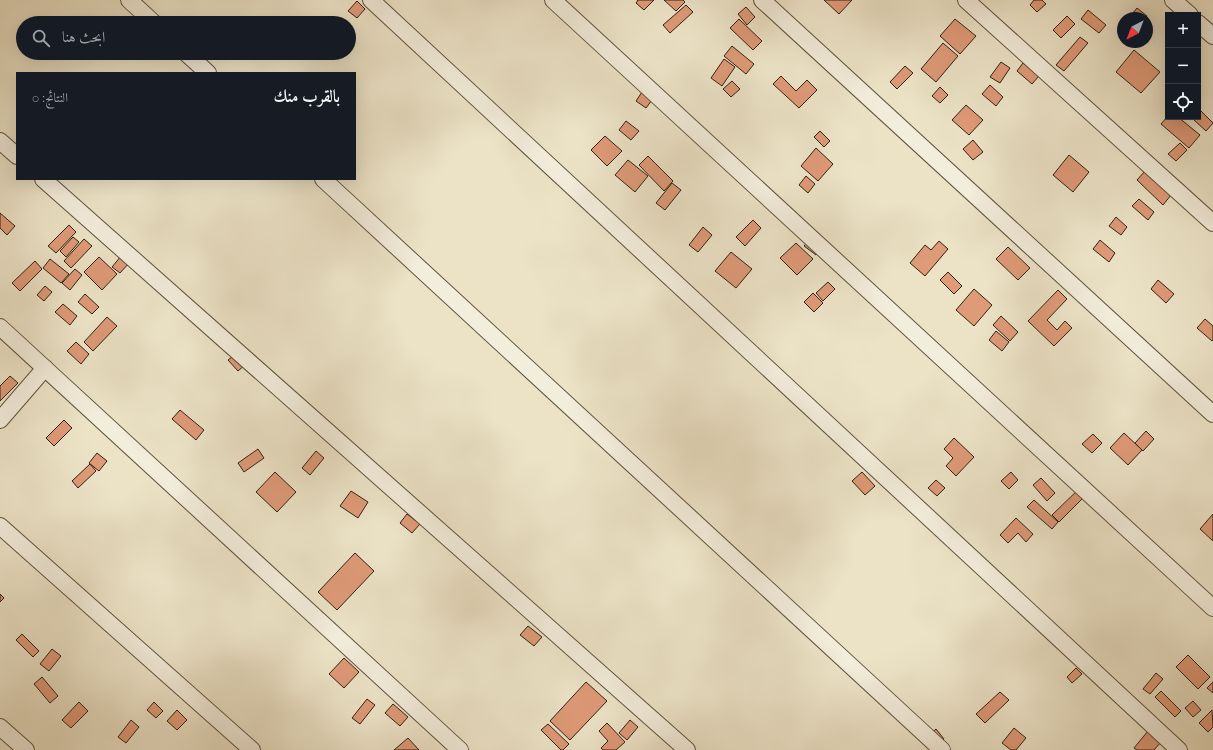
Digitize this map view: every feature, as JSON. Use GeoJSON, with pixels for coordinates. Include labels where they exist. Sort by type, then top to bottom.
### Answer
{"type":"FeatureCollection","features":[{"type":"Feature","properties":{"kind":"street"},"geometry":{"type":"LineString","coordinates":[[129,0],[146,16]]}},
{"type":"Feature","properties":{"kind":"street"},"geometry":{"type":"LineString","coordinates":[[371,0],[1179,750]]}},
{"type":"Feature","properties":{"kind":"street"},"geometry":{"type":"LineString","coordinates":[[553,0],[1213,608]]}},
{"type":"Feature","properties":{"kind":"street"},"geometry":{"type":"LineString","coordinates":[[762,0],[1213,414]]}},
{"type":"Feature","properties":{"kind":"street"},"geometry":{"type":"LineString","coordinates":[[966,0],[1213,223]]}},
{"type":"Feature","properties":{"kind":"street"},"geometry":{"type":"LineString","coordinates":[[1173,0],[1187,12]]}},
{"type":"Feature","properties":{"kind":"street"},"geometry":{"type":"LineString","coordinates":[[1201,25],[1213,36]]}},
{"type":"Feature","properties":{"kind":"street"},"geometry":{"type":"LineString","coordinates":[[194,60],[207,72]]}},
{"type":"Feature","properties":{"kind":"street"},"geometry":{"type":"LineString","coordinates":[[0,141],[16,155]]}},
{"type":"Feature","properties":{"kind":"street"},"geometry":{"type":"LineString","coordinates":[[44,180],[687,750]]}},
{"type":"Feature","properties":{"kind":"street"},"geometry":{"type":"LineString","coordinates":[[324,180],[942,750]]}},
{"type":"Feature","properties":{"kind":"street"},"geometry":{"type":"LineString","coordinates":[[0,327],[460,750]]}},
{"type":"Feature","properties":{"kind":"street"},"geometry":{"type":"LineString","coordinates":[[0,420],[45,368]]}},
{"type":"Feature","properties":{"kind":"street"},"geometry":{"type":"LineString","coordinates":[[0,526],[252,750]]}},
{"type":"Feature","properties":{"kind":"street"},"geometry":{"type":"LineString","coordinates":[[0,727],[26,750]]}},
{"type":"Feature","properties":{"kind":"building"},"geometry":{"type":"Polygon","coordinates":[[[638,0],[654,0],[644,10],[636,3],[638,0]]]}},
{"type":"Feature","properties":{"kind":"building"},"geometry":{"type":"Polygon","coordinates":[[[664,0],[683,0],[685,2],[676,11],[664,0]]]}},
{"type":"Feature","properties":{"kind":"building"},"geometry":{"type":"Polygon","coordinates":[[[824,0],[852,0],[839,14],[824,0]]]}},
{"type":"Feature","properties":{"kind":"building"},"geometry":{"type":"Polygon","coordinates":[[[1034,0],[1042,0],[1046,4],[1037,12],[1030,5],[1034,0]]]}},
{"type":"Feature","properties":{"kind":"building"},"geometry":{"type":"Polygon","coordinates":[[[357,1],[365,9],[357,18],[348,11],[357,1]]]}},
{"type":"Feature","properties":{"kind":"building"},"geometry":{"type":"Polygon","coordinates":[[[686,5],[693,12],[670,33],[663,25],[686,5]]]}},
{"type":"Feature","properties":{"kind":"building"},"geometry":{"type":"Polygon","coordinates":[[[746,7],[755,17],[747,25],[738,14],[746,7]]]}},
{"type":"Feature","properties":{"kind":"building"},"geometry":{"type":"Polygon","coordinates":[[[1137,8],[1142,12],[1134,12],[1137,8]]]}},
{"type":"Feature","properties":{"kind":"building"},"geometry":{"type":"Polygon","coordinates":[[[1088,10],[1106,25],[1099,33],[1081,19],[1088,10]]]}},
{"type":"Feature","properties":{"kind":"building"},"geometry":{"type":"Polygon","coordinates":[[[1067,16],[1075,24],[1061,38],[1053,30],[1067,16]]]}},
{"type":"Feature","properties":{"kind":"building"},"geometry":{"type":"Polygon","coordinates":[[[739,19],[762,41],[753,50],[730,28],[739,19]]]}},
{"type":"Feature","properties":{"kind":"building"},"geometry":{"type":"Polygon","coordinates":[[[955,19],[976,36],[960,54],[940,36],[955,19]]]}},
{"type":"Feature","properties":{"kind":"building"},"geometry":{"type":"Polygon","coordinates":[[[1080,37],[1088,43],[1064,71],[1056,65],[1080,37]]]}},
{"type":"Feature","properties":{"kind":"building"},"geometry":{"type":"Polygon","coordinates":[[[943,43],[958,56],[936,82],[921,69],[943,43]]]}},
{"type":"Feature","properties":{"kind":"building"},"geometry":{"type":"Polygon","coordinates":[[[732,46],[754,64],[746,74],[724,56],[732,46]]]}},
{"type":"Feature","properties":{"kind":"building"},"geometry":{"type":"Polygon","coordinates":[[[1134,50],[1160,72],[1141,93],[1116,72],[1134,50]]]}},
{"type":"Feature","properties":{"kind":"building"},"geometry":{"type":"Polygon","coordinates":[[[724,59],[735,67],[722,86],[711,78],[724,59]]]}},
{"type":"Feature","properties":{"kind":"building"},"geometry":{"type":"Polygon","coordinates":[[[1001,62],[1010,68],[1000,83],[990,77],[1001,62]]]}},
{"type":"Feature","properties":{"kind":"building"},"geometry":{"type":"Polygon","coordinates":[[[1023,63],[1039,76],[1032,84],[1017,71],[1023,63]]]}},
{"type":"Feature","properties":{"kind":"building"},"geometry":{"type":"Polygon","coordinates":[[[905,66],[913,73],[897,89],[890,82],[905,66]]]}},
{"type":"Feature","properties":{"kind":"building"},"geometry":{"type":"Polygon","coordinates":[[[781,76],[796,91],[807,80],[817,90],[799,108],[773,84],[781,76]]]}},
{"type":"Feature","properties":{"kind":"building"},"geometry":{"type":"Polygon","coordinates":[[[732,81],[740,89],[731,97],[723,89],[732,81]]]}},
{"type":"Feature","properties":{"kind":"building"},"geometry":{"type":"Polygon","coordinates":[[[990,85],[1003,97],[996,106],[982,94],[990,85]]]}},
{"type":"Feature","properties":{"kind":"building"},"geometry":{"type":"Polygon","coordinates":[[[940,87],[948,95],[940,103],[932,96],[940,87]]]}},
{"type":"Feature","properties":{"kind":"building"},"geometry":{"type":"Polygon","coordinates":[[[642,92],[652,100],[646,108],[636,101],[642,92]]]}},
{"type":"Feature","properties":{"kind":"building"},"geometry":{"type":"Polygon","coordinates":[[[966,105],[983,120],[969,135],[952,120],[966,105]]]}},
{"type":"Feature","properties":{"kind":"building"},"geometry":{"type":"Polygon","coordinates":[[[1201,111],[1213,123],[1206,131],[1194,120],[1201,120],[1201,111]]]}},
{"type":"Feature","properties":{"kind":"building"},"geometry":{"type":"Polygon","coordinates":[[[1165,119],[1182,120],[1200,135],[1189,148],[1161,124],[1165,119]]]}},
{"type":"Feature","properties":{"kind":"building"},"geometry":{"type":"Polygon","coordinates":[[[626,121],[639,131],[631,140],[619,130],[626,121]]]}},
{"type":"Feature","properties":{"kind":"building"},"geometry":{"type":"Polygon","coordinates":[[[820,131],[830,141],[824,147],[814,137],[820,131]]]}},
{"type":"Feature","properties":{"kind":"building"},"geometry":{"type":"Polygon","coordinates":[[[605,136],[622,151],[607,166],[591,150],[605,136]]]}},
{"type":"Feature","properties":{"kind":"building"},"geometry":{"type":"Polygon","coordinates":[[[973,140],[983,152],[973,160],[963,149],[973,140]]]}},
{"type":"Feature","properties":{"kind":"building"},"geometry":{"type":"Polygon","coordinates":[[[1180,143],[1187,150],[1176,161],[1168,154],[1180,143]]]}},
{"type":"Feature","properties":{"kind":"building"},"geometry":{"type":"Polygon","coordinates":[[[816,148],[833,164],[818,181],[801,166],[816,148]]]}},
{"type":"Feature","properties":{"kind":"building"},"geometry":{"type":"Polygon","coordinates":[[[1069,155],[1089,172],[1073,192],[1053,175],[1069,155]]]}},
{"type":"Feature","properties":{"kind":"building"},"geometry":{"type":"Polygon","coordinates":[[[648,156],[673,181],[664,191],[639,165],[648,156]]]}},
{"type":"Feature","properties":{"kind":"building"},"geometry":{"type":"Polygon","coordinates":[[[628,160],[648,176],[635,192],[615,175],[628,160]]]}},
{"type":"Feature","properties":{"kind":"building"},"geometry":{"type":"Polygon","coordinates":[[[1145,171],[1171,195],[1163,205],[1137,180],[1145,171]]]}},
{"type":"Feature","properties":{"kind":"building"},"geometry":{"type":"Polygon","coordinates":[[[806,176],[815,184],[808,193],[799,185],[806,176]]]}},
{"type":"Feature","properties":{"kind":"building"},"geometry":{"type":"Polygon","coordinates":[[[672,183],[681,190],[665,210],[656,203],[672,183]]]}},
{"type":"Feature","properties":{"kind":"building"},"geometry":{"type":"Polygon","coordinates":[[[1139,199],[1154,212],[1148,220],[1132,206],[1139,199]]]}},
{"type":"Feature","properties":{"kind":"building"},"geometry":{"type":"Polygon","coordinates":[[[0,213],[15,226],[7,235],[0,228],[0,213]]]}},
{"type":"Feature","properties":{"kind":"building"},"geometry":{"type":"Polygon","coordinates":[[[1116,217],[1127,227],[1121,235],[1109,226],[1116,217]]]}},
{"type":"Feature","properties":{"kind":"building"},"geometry":{"type":"Polygon","coordinates":[[[753,220],[761,228],[745,246],[736,237],[753,220]]]}},
{"type":"Feature","properties":{"kind":"building"},"geometry":{"type":"Polygon","coordinates":[[[69,225],[76,232],[56,253],[48,246],[69,225]]]}},
{"type":"Feature","properties":{"kind":"building"},"geometry":{"type":"Polygon","coordinates":[[[703,227],[712,235],[698,252],[689,245],[703,227]]]}},
{"type":"Feature","properties":{"kind":"building"},"geometry":{"type":"Polygon","coordinates":[[[73,237],[79,242],[66,257],[60,251],[73,237]]]}},
{"type":"Feature","properties":{"kind":"building"},"geometry":{"type":"Polygon","coordinates":[[[812,237],[823,246],[816,255],[804,246],[812,237]]]}},
{"type":"Feature","properties":{"kind":"building"},"geometry":{"type":"Polygon","coordinates":[[[84,239],[92,246],[71,268],[64,261],[84,239]]]}},
{"type":"Feature","properties":{"kind":"building"},"geometry":{"type":"Polygon","coordinates":[[[1100,240],[1115,253],[1109,262],[1093,249],[1100,240]]]}},
{"type":"Feature","properties":{"kind":"building"},"geometry":{"type":"Polygon","coordinates":[[[939,241],[948,249],[925,276],[910,263],[925,245],[931,250],[939,241]]]}},
{"type":"Feature","properties":{"kind":"building"},"geometry":{"type":"Polygon","coordinates":[[[796,243],[813,259],[797,275],[780,258],[796,243]]]}},
{"type":"Feature","properties":{"kind":"building"},"geometry":{"type":"Polygon","coordinates":[[[1008,247],[1030,268],[1018,280],[996,259],[1008,247]]]}},
{"type":"Feature","properties":{"kind":"building"},"geometry":{"type":"Polygon","coordinates":[[[731,252],[752,269],[736,288],[715,271],[731,252]]]}},
{"type":"Feature","properties":{"kind":"building"},"geometry":{"type":"Polygon","coordinates":[[[121,256],[129,263],[120,273],[112,267],[121,256]]]}},
{"type":"Feature","properties":{"kind":"building"},"geometry":{"type":"Polygon","coordinates":[[[99,257],[117,274],[102,290],[84,272],[99,257]]]}},
{"type":"Feature","properties":{"kind":"building"},"geometry":{"type":"Polygon","coordinates":[[[50,259],[69,274],[61,283],[43,268],[50,259]]]}},
{"type":"Feature","properties":{"kind":"building"},"geometry":{"type":"Polygon","coordinates":[[[35,261],[42,269],[20,291],[12,283],[35,261]]]}},
{"type":"Feature","properties":{"kind":"building"},"geometry":{"type":"Polygon","coordinates":[[[75,269],[82,275],[70,290],[62,283],[75,269]]]}},
{"type":"Feature","properties":{"kind":"building"},"geometry":{"type":"Polygon","coordinates":[[[948,272],[962,286],[954,294],[940,280],[948,272]]]}},
{"type":"Feature","properties":{"kind":"building"},"geometry":{"type":"Polygon","coordinates":[[[1158,280],[1174,294],[1166,303],[1151,289],[1158,280]]]}},
{"type":"Feature","properties":{"kind":"building"},"geometry":{"type":"Polygon","coordinates":[[[828,282],[835,289],[823,301],[816,293],[828,282]]]}},
{"type":"Feature","properties":{"kind":"building"},"geometry":{"type":"Polygon","coordinates":[[[45,286],[52,292],[44,301],[37,295],[45,286]]]}},
{"type":"Feature","properties":{"kind":"building"},"geometry":{"type":"Polygon","coordinates":[[[974,289],[992,305],[974,326],[956,310],[974,289]]]}},
{"type":"Feature","properties":{"kind":"building"},"geometry":{"type":"Polygon","coordinates":[[[1058,290],[1067,299],[1047,320],[1057,330],[1065,321],[1072,328],[1054,346],[1028,321],[1058,290]]]}},
{"type":"Feature","properties":{"kind":"building"},"geometry":{"type":"Polygon","coordinates":[[[813,293],[823,303],[814,312],[804,302],[813,293]]]}},
{"type":"Feature","properties":{"kind":"building"},"geometry":{"type":"Polygon","coordinates":[[[85,294],[99,307],[92,314],[78,302],[85,294]]]}},
{"type":"Feature","properties":{"kind":"building"},"geometry":{"type":"Polygon","coordinates":[[[63,304],[77,316],[70,325],[55,312],[63,304]]]}},
{"type":"Feature","properties":{"kind":"building"},"geometry":{"type":"Polygon","coordinates":[[[1001,316],[1018,332],[1010,341],[993,325],[1001,316]]]}},
{"type":"Feature","properties":{"kind":"building"},"geometry":{"type":"Polygon","coordinates":[[[107,317],[117,326],[93,351],[84,342],[107,317]]]}},
{"type":"Feature","properties":{"kind":"building"},"geometry":{"type":"Polygon","coordinates":[[[1205,319],[1213,326],[1212,341],[1197,328],[1205,319]]]}},
{"type":"Feature","properties":{"kind":"building"},"geometry":{"type":"Polygon","coordinates":[[[996,331],[1009,342],[1002,351],[989,340],[996,331]]]}},
{"type":"Feature","properties":{"kind":"building"},"geometry":{"type":"Polygon","coordinates":[[[76,342],[89,354],[81,364],[67,351],[76,342]]]}},
{"type":"Feature","properties":{"kind":"building"},"geometry":{"type":"Polygon","coordinates":[[[237,353],[246,364],[238,371],[228,360],[237,353]]]}},
{"type":"Feature","properties":{"kind":"building"},"geometry":{"type":"Polygon","coordinates":[[[10,376],[18,383],[0,401],[0,386],[10,376]]]}},
{"type":"Feature","properties":{"kind":"building"},"geometry":{"type":"Polygon","coordinates":[[[180,410],[204,430],[196,440],[172,419],[180,410]]]}},
{"type":"Feature","properties":{"kind":"building"},"geometry":{"type":"Polygon","coordinates":[[[64,420],[72,428],[54,446],[46,438],[64,420]]]}},
{"type":"Feature","properties":{"kind":"building"},"geometry":{"type":"Polygon","coordinates":[[[1146,431],[1154,439],[1143,451],[1135,443],[1146,431]]]}},
{"type":"Feature","properties":{"kind":"building"},"geometry":{"type":"Polygon","coordinates":[[[1124,433],[1142,450],[1128,465],[1110,448],[1124,433]]]}},
{"type":"Feature","properties":{"kind":"building"},"geometry":{"type":"Polygon","coordinates":[[[1093,434],[1102,443],[1092,453],[1082,444],[1093,434]]]}},
{"type":"Feature","properties":{"kind":"building"},"geometry":{"type":"Polygon","coordinates":[[[954,438],[974,457],[956,476],[946,466],[953,458],[944,449],[954,438]]]}},
{"type":"Feature","properties":{"kind":"building"},"geometry":{"type":"Polygon","coordinates":[[[258,449],[264,458],[244,472],[238,463],[258,449]]]}},
{"type":"Feature","properties":{"kind":"building"},"geometry":{"type":"Polygon","coordinates":[[[316,451],[324,458],[310,475],[302,468],[316,451]]]}},
{"type":"Feature","properties":{"kind":"building"},"geometry":{"type":"Polygon","coordinates":[[[97,453],[107,461],[99,471],[89,463],[97,453]]]}},
{"type":"Feature","properties":{"kind":"building"},"geometry":{"type":"Polygon","coordinates":[[[90,464],[96,471],[78,488],[72,481],[90,464]]]}},
{"type":"Feature","properties":{"kind":"building"},"geometry":{"type":"Polygon","coordinates":[[[275,472],[296,492],[277,512],[256,492],[275,472]]]}},
{"type":"Feature","properties":{"kind":"building"},"geometry":{"type":"Polygon","coordinates":[[[862,472],[875,486],[865,495],[852,481],[862,472]]]}},
{"type":"Feature","properties":{"kind":"building"},"geometry":{"type":"Polygon","coordinates":[[[1011,472],[1018,480],[1009,489],[1001,481],[1011,472]]]}},
{"type":"Feature","properties":{"kind":"building"},"geometry":{"type":"Polygon","coordinates":[[[1041,478],[1055,493],[1047,501],[1033,485],[1041,478]]]}},
{"type":"Feature","properties":{"kind":"building"},"geometry":{"type":"Polygon","coordinates":[[[936,480],[945,488],[937,496],[928,488],[936,480]]]}},
{"type":"Feature","properties":{"kind":"building"},"geometry":{"type":"Polygon","coordinates":[[[1082,486],[1088,493],[1059,522],[1052,515],[1082,486]]]}},
{"type":"Feature","properties":{"kind":"building"},"geometry":{"type":"Polygon","coordinates":[[[351,491],[368,502],[358,518],[340,506],[351,491]]]}},
{"type":"Feature","properties":{"kind":"building"},"geometry":{"type":"Polygon","coordinates":[[[1034,500],[1058,522],[1052,529],[1027,507],[1034,500]]]}},
{"type":"Feature","properties":{"kind":"building"},"geometry":{"type":"Polygon","coordinates":[[[407,514],[420,524],[412,533],[400,523],[407,514]]]}},
{"type":"Feature","properties":{"kind":"building"},"geometry":{"type":"Polygon","coordinates":[[[1213,514],[1213,541],[1200,529],[1213,514]]]}},
{"type":"Feature","properties":{"kind":"building"},"geometry":{"type":"Polygon","coordinates":[[[1016,518],[1033,534],[1026,542],[1018,533],[1008,543],[1000,535],[1016,518]]]}},
{"type":"Feature","properties":{"kind":"building"},"geometry":{"type":"Polygon","coordinates":[[[355,553],[374,571],[337,610],[318,592],[355,553]]]}},
{"type":"Feature","properties":{"kind":"building"},"geometry":{"type":"Polygon","coordinates":[[[0,594],[4,598],[0,602],[0,594]]]}},
{"type":"Feature","properties":{"kind":"building"},"geometry":{"type":"Polygon","coordinates":[[[528,626],[542,637],[534,646],[520,635],[528,626]]]}},
{"type":"Feature","properties":{"kind":"building"},"geometry":{"type":"Polygon","coordinates":[[[22,634],[39,651],[33,657],[16,640],[22,634]]]}},
{"type":"Feature","properties":{"kind":"building"},"geometry":{"type":"Polygon","coordinates":[[[52,649],[61,656],[49,671],[40,664],[52,649]]]}},
{"type":"Feature","properties":{"kind":"building"},"geometry":{"type":"Polygon","coordinates":[[[1188,655],[1210,677],[1198,689],[1176,667],[1188,655]]]}},
{"type":"Feature","properties":{"kind":"building"},"geometry":{"type":"Polygon","coordinates":[[[344,658],[359,672],[344,688],[329,674],[344,658]]]}},
{"type":"Feature","properties":{"kind":"building"},"geometry":{"type":"Polygon","coordinates":[[[1076,668],[1082,674],[1072,683],[1067,677],[1076,668]]]}},
{"type":"Feature","properties":{"kind":"building"},"geometry":{"type":"Polygon","coordinates":[[[1156,673],[1163,679],[1150,694],[1143,689],[1156,673]]]}},
{"type":"Feature","properties":{"kind":"building"},"geometry":{"type":"Polygon","coordinates":[[[42,677],[58,696],[50,703],[34,684],[42,677]]]}},
{"type":"Feature","properties":{"kind":"building"},"geometry":{"type":"Polygon","coordinates":[[[586,682],[607,701],[570,740],[550,721],[586,682]]]}},
{"type":"Feature","properties":{"kind":"building"},"geometry":{"type":"Polygon","coordinates":[[[1213,682],[1213,693],[1207,688],[1213,682]]]}},
{"type":"Feature","properties":{"kind":"building"},"geometry":{"type":"Polygon","coordinates":[[[1161,691],[1181,711],[1175,717],[1155,697],[1161,691]]]}},
{"type":"Feature","properties":{"kind":"building"},"geometry":{"type":"Polygon","coordinates":[[[1000,692],[1009,700],[985,723],[976,714],[1000,692]]]}},
{"type":"Feature","properties":{"kind":"building"},"geometry":{"type":"Polygon","coordinates":[[[367,699],[375,705],[360,724],[352,718],[367,699]]]}},
{"type":"Feature","properties":{"kind":"building"},"geometry":{"type":"Polygon","coordinates":[[[1193,701],[1201,710],[1193,717],[1185,708],[1193,701]]]}},
{"type":"Feature","properties":{"kind":"building"},"geometry":{"type":"Polygon","coordinates":[[[79,702],[88,711],[71,728],[62,720],[79,702]]]}},
{"type":"Feature","properties":{"kind":"building"},"geometry":{"type":"Polygon","coordinates":[[[154,702],[163,711],[156,718],[147,710],[154,702]]]}},
{"type":"Feature","properties":{"kind":"building"},"geometry":{"type":"Polygon","coordinates":[[[393,704],[408,717],[400,726],[385,713],[393,704]]]}},
{"type":"Feature","properties":{"kind":"building"},"geometry":{"type":"Polygon","coordinates":[[[177,710],[187,720],[177,730],[167,721],[177,710]]]}},
{"type":"Feature","properties":{"kind":"building"},"geometry":{"type":"Polygon","coordinates":[[[1212,710],[1213,727],[1208,732],[1199,723],[1212,710]]]}},
{"type":"Feature","properties":{"kind":"building"},"geometry":{"type":"Polygon","coordinates":[[[131,720],[139,727],[126,743],[118,737],[131,720]]]}},
{"type":"Feature","properties":{"kind":"building"},"geometry":{"type":"Polygon","coordinates":[[[630,720],[638,727],[627,740],[619,733],[630,720]]]}},
{"type":"Feature","properties":{"kind":"building"},"geometry":{"type":"Polygon","coordinates":[[[607,723],[625,742],[616,750],[603,750],[601,748],[608,741],[599,731],[607,723]]]}},
{"type":"Feature","properties":{"kind":"building"},"geometry":{"type":"Polygon","coordinates":[[[548,724],[569,744],[563,750],[561,750],[541,730],[548,724]]]}},
{"type":"Feature","properties":{"kind":"building"},"geometry":{"type":"Polygon","coordinates":[[[1014,728],[1026,738],[1016,750],[1011,750],[1002,743],[1014,728]]]}},
{"type":"Feature","properties":{"kind":"building"},"geometry":{"type":"Polygon","coordinates":[[[936,729],[944,739],[936,747],[927,737],[936,729]]]}},
{"type":"Feature","properties":{"kind":"building"},"geometry":{"type":"Polygon","coordinates":[[[1148,731],[1161,742],[1154,750],[1137,750],[1134,748],[1148,731]]]}},
{"type":"Feature","properties":{"kind":"building"},"geometry":{"type":"Polygon","coordinates":[[[408,738],[419,750],[394,750],[408,738]]]}}]}
